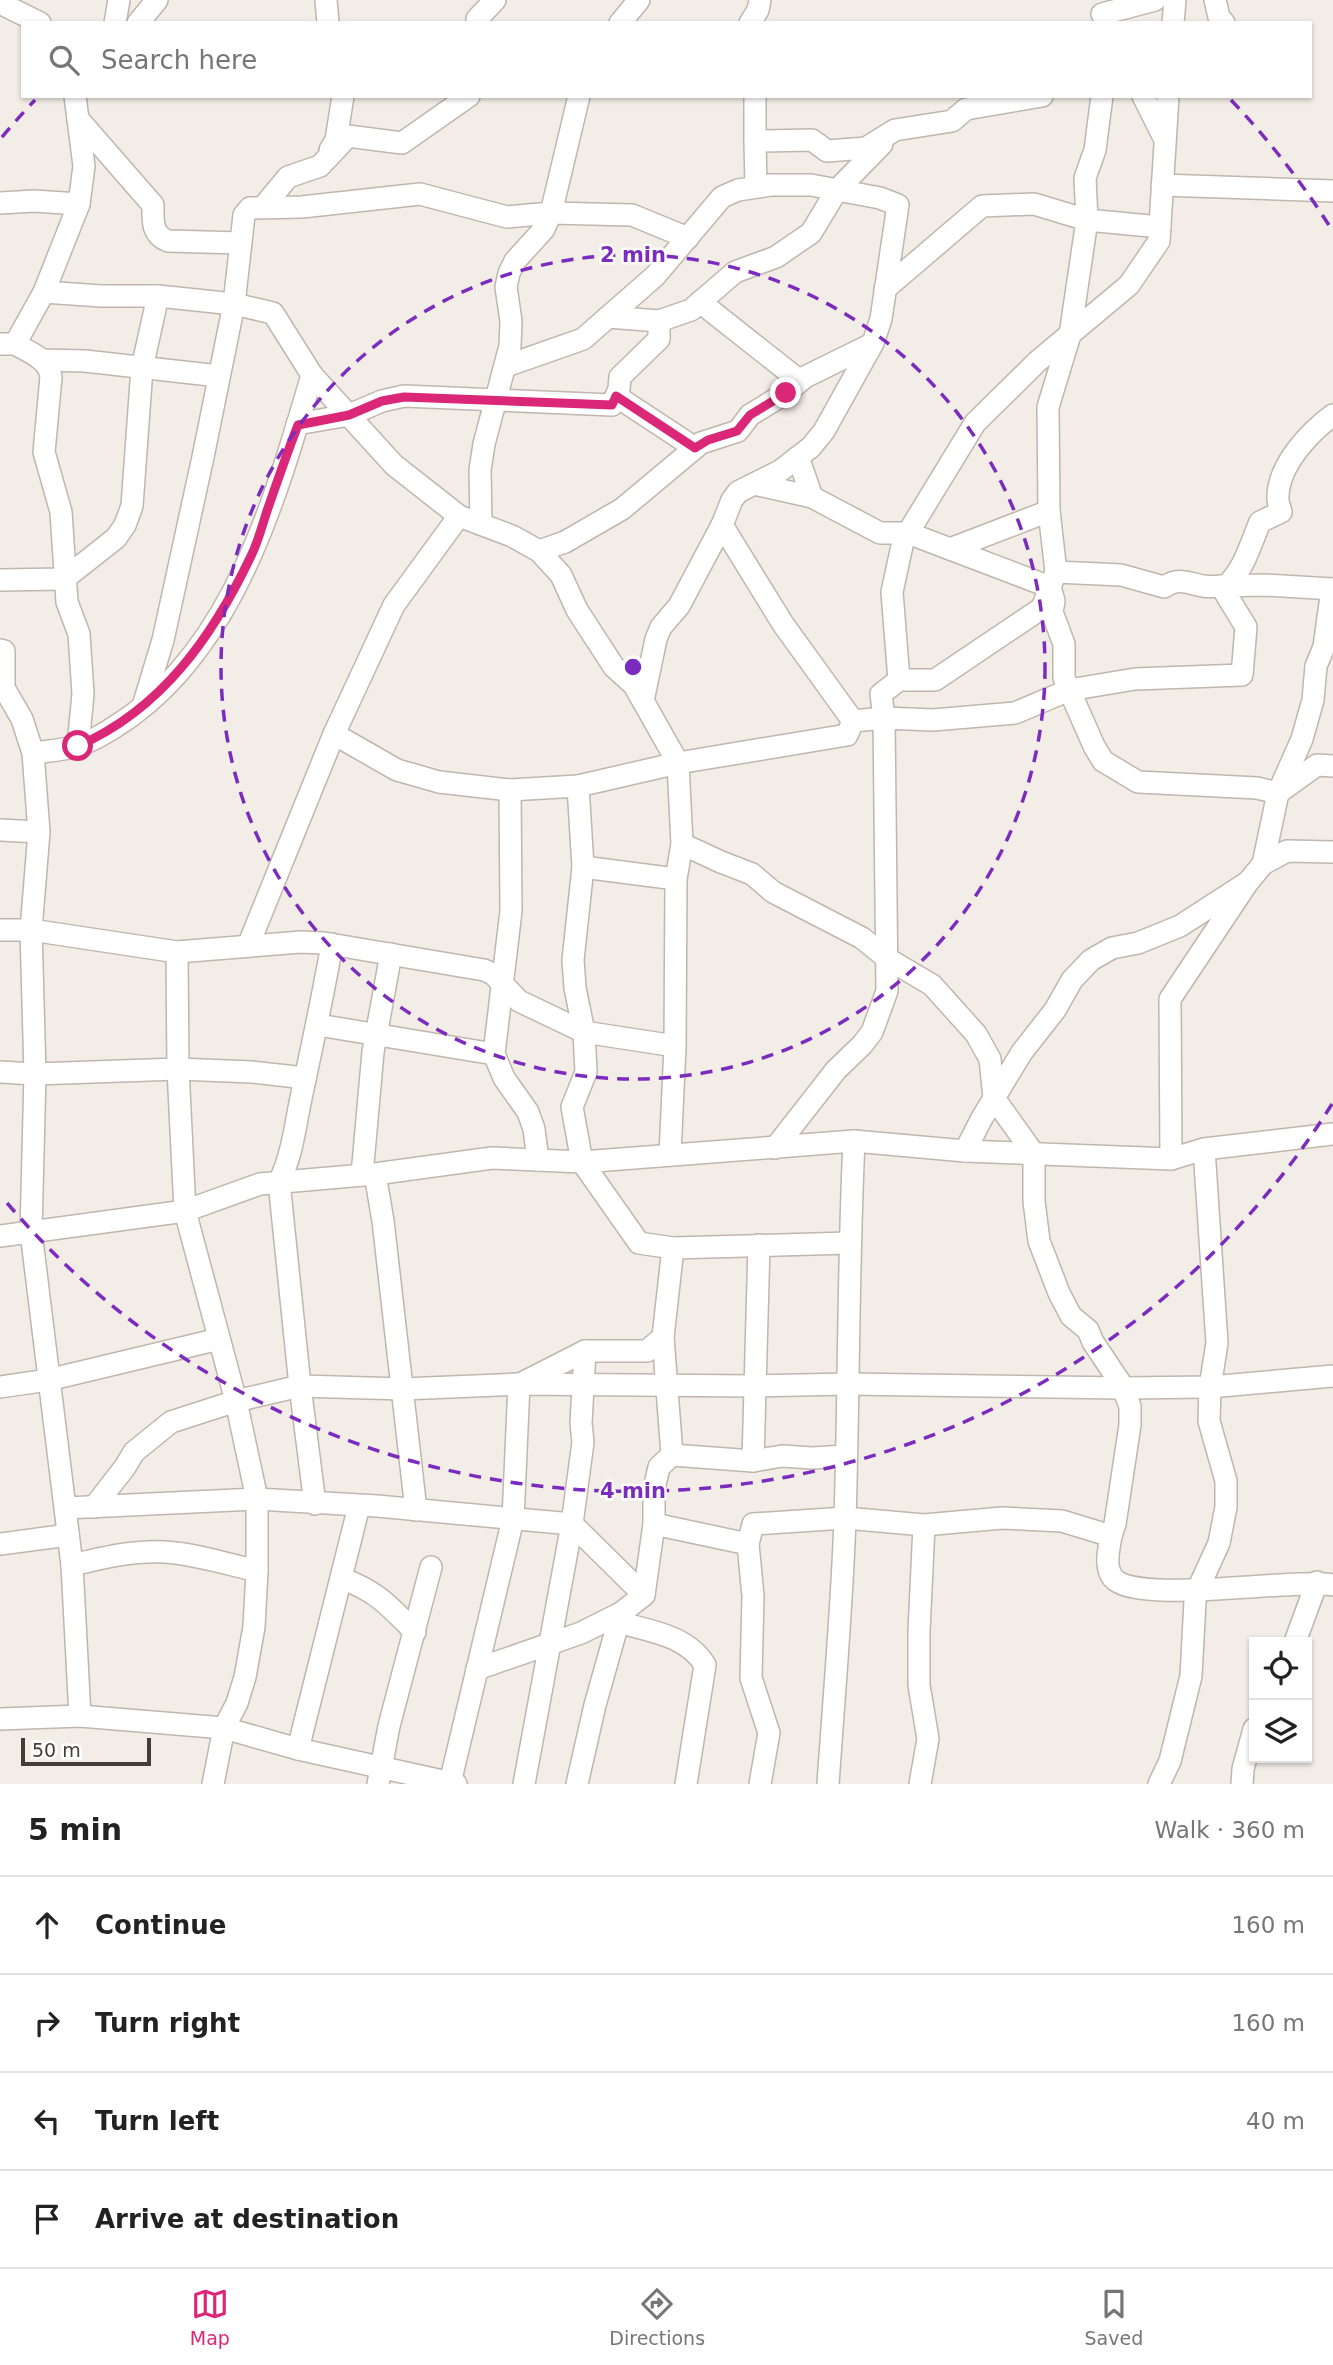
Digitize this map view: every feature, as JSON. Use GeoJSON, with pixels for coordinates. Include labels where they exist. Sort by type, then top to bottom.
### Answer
{"type":"FeatureCollection","features":[{"type":"Feature","properties":{"kind":"street"},"geometry":{"type":"LineString","coordinates":[[115,21],[119,0]]}},
{"type":"Feature","properties":{"kind":"street"},"geometry":{"type":"LineString","coordinates":[[140,21],[157,0]]}},
{"type":"Feature","properties":{"kind":"street"},"geometry":{"type":"LineString","coordinates":[[326,0],[328,21]]}},
{"type":"Feature","properties":{"kind":"street"},"geometry":{"type":"LineString","coordinates":[[477,21],[495,0]]}},
{"type":"Feature","properties":{"kind":"street"},"geometry":{"type":"LineString","coordinates":[[622,21],[639,0]]}},
{"type":"Feature","properties":{"kind":"street"},"geometry":{"type":"LineString","coordinates":[[751,21],[760,0]]}},
{"type":"Feature","properties":{"kind":"street"},"geometry":{"type":"LineString","coordinates":[[1104,16],[1156,0]]}},
{"type":"Feature","properties":{"kind":"street"},"geometry":{"type":"LineString","coordinates":[[1173,21],[1175,0]]}},
{"type":"Feature","properties":{"kind":"street"},"geometry":{"type":"LineString","coordinates":[[1215,0],[1222,21]]}},
{"type":"Feature","properties":{"kind":"street"},"geometry":{"type":"LineString","coordinates":[[0,4],[36,21]]}},
{"type":"Feature","properties":{"kind":"street"},"geometry":{"type":"LineString","coordinates":[[320,166],[337,140],[343,98]]}},
{"type":"Feature","properties":{"kind":"street"},"geometry":{"type":"LineString","coordinates":[[439,116],[452,98]]}},
{"type":"Feature","properties":{"kind":"street"},"geometry":{"type":"LineString","coordinates":[[264,206],[288,177],[320,166],[348,136],[402,144],[466,98]]}},
{"type":"Feature","properties":{"kind":"street"},"geometry":{"type":"LineString","coordinates":[[481,524],[480,470],[484,444],[510,346],[511,321],[506,287],[509,273],[515,261],[544,229],[551,213],[579,98]]}},
{"type":"Feature","properties":{"kind":"street"},"geometry":{"type":"LineString","coordinates":[[755,98],[756,187]]}},
{"type":"Feature","properties":{"kind":"street"},"geometry":{"type":"LineString","coordinates":[[755,141],[812,141],[827,151],[866,148],[895,130],[952,121],[965,108],[1029,98]]}},
{"type":"Feature","properties":{"kind":"street"},"geometry":{"type":"LineString","coordinates":[[1102,98],[1095,150],[1085,178],[1087,220],[1070,335],[1048,407],[1049,511],[1054,601],[1052,612],[1063,643],[1064,678],[1098,754],[1121,774],[1138,782],[1257,788],[1278,793],[1317,765],[1333,766]]}},
{"type":"Feature","properties":{"kind":"street"},"geometry":{"type":"LineString","coordinates":[[1144,98],[1185,186]]}},
{"type":"Feature","properties":{"kind":"street"},"geometry":{"type":"LineString","coordinates":[[899,680],[892,592],[903,541],[975,423],[1038,361],[1129,285],[1159,241],[1168,98]]}},
{"type":"Feature","properties":{"kind":"street"},"geometry":{"type":"LineString","coordinates":[[78,746],[83,694],[79,634],[67,602],[61,512],[44,452],[50,368],[42,360],[7,344],[44,292],[79,204],[84,166],[79,105]]}},
{"type":"Feature","properties":{"kind":"street"},"geometry":{"type":"LineString","coordinates":[[79,105],[153,205],[153,225],[161,238],[168,241],[241,243]]}},
{"type":"Feature","properties":{"kind":"street"},"geometry":{"type":"LineString","coordinates":[[608,317],[659,321],[691,310],[735,272],[776,257],[811,233],[837,190],[895,130]]}},
{"type":"Feature","properties":{"kind":"street"},"geometry":{"type":"LineString","coordinates":[[506,366],[583,339],[655,276],[722,197],[738,190],[811,185],[880,198],[898,205],[881,319],[873,343],[824,431],[811,447],[780,471],[738,492],[732,500],[722,525],[679,606],[661,627],[643,701]]}},
{"type":"Feature","properties":{"kind":"street"},"geometry":{"type":"LineString","coordinates":[[1162,185],[1333,191]]}},
{"type":"Feature","properties":{"kind":"street"},"geometry":{"type":"LineString","coordinates":[[144,706],[171,606],[234,304],[244,215],[250,208],[302,207],[421,194],[507,217],[551,213],[632,215],[688,238]]}},
{"type":"Feature","properties":{"kind":"street"},"geometry":{"type":"LineString","coordinates":[[0,203],[34,201],[79,204]]}},
{"type":"Feature","properties":{"kind":"street"},"geometry":{"type":"LineString","coordinates":[[885,289],[982,206],[1034,204],[1087,220],[1160,227]]}},
{"type":"Feature","properties":{"kind":"street"},"geometry":{"type":"LineString","coordinates":[[44,292],[158,296],[234,304],[273,313],[312,375],[394,465],[458,516],[512,536],[539,551],[561,575],[577,610],[614,667],[634,685],[678,763],[682,844],[676,880],[675,1046],[670,1154]]}},
{"type":"Feature","properties":{"kind":"street"},"geometry":{"type":"LineString","coordinates":[[0,580],[64,579],[116,538],[125,525],[132,506],[142,368],[158,296]]}},
{"type":"Feature","properties":{"kind":"street"},"geometry":{"type":"LineString","coordinates":[[700,302],[800,381]]}},
{"type":"Feature","properties":{"kind":"street"},"geometry":{"type":"LineString","coordinates":[[298,425],[349,415],[382,401],[404,397],[612,405],[621,377],[659,339],[659,321]]}},
{"type":"Feature","properties":{"kind":"street"},"geometry":{"type":"LineString","coordinates":[[539,551],[572,539],[622,509],[695,448],[708,440],[737,431],[750,415],[800,381],[873,343]]}},
{"type":"Feature","properties":{"kind":"street"},"geometry":{"type":"LineString","coordinates":[[42,360],[85,361],[219,376]]}},
{"type":"Feature","properties":{"kind":"street"},"geometry":{"type":"LineString","coordinates":[[33,753],[78,746],[99,736],[144,706],[166,687],[191,658],[217,620],[252,554],[298,425],[312,375]]}},
{"type":"Feature","properties":{"kind":"street"},"geometry":{"type":"LineString","coordinates":[[616,396],[695,448]]}},
{"type":"Feature","properties":{"kind":"street"},"geometry":{"type":"LineString","coordinates":[[1221,586],[1226,586],[1233,580],[1259,522],[1281,512],[1278,496],[1285,468],[1312,430],[1333,415]]}},
{"type":"Feature","properties":{"kind":"street"},"geometry":{"type":"LineString","coordinates":[[798,457],[812,496]]}},
{"type":"Feature","properties":{"kind":"street"},"geometry":{"type":"LineString","coordinates":[[754,484],[812,496],[880,533],[908,533],[950,549],[1053,580],[1121,575],[1164,587],[1181,580],[1203,586],[1264,585],[1333,589],[1324,647],[1316,666],[1313,700],[1302,739],[1278,793],[1263,864]]}},
{"type":"Feature","properties":{"kind":"street"},"geometry":{"type":"LineString","coordinates":[[950,549],[1049,511]]}},
{"type":"Feature","properties":{"kind":"street"},"geometry":{"type":"LineString","coordinates":[[248,946],[334,733],[394,605],[458,516]]}},
{"type":"Feature","properties":{"kind":"street"},"geometry":{"type":"LineString","coordinates":[[722,525],[783,624],[853,721]]}},
{"type":"Feature","properties":{"kind":"street"},"geometry":{"type":"LineString","coordinates":[[775,1148],[836,1070],[872,1032],[887,991],[884,718],[881,694],[899,680],[935,680],[1042,608],[1053,580]]}},
{"type":"Feature","properties":{"kind":"street"},"geometry":{"type":"LineString","coordinates":[[853,721],[884,718],[933,720],[1015,713],[1069,690],[1135,679],[1242,675],[1246,627],[1221,586]]}},
{"type":"Feature","properties":{"kind":"street"},"geometry":{"type":"LineString","coordinates":[[0,650],[4,651],[2,689],[22,719],[33,753],[39,832],[31,930],[35,1074],[31,1232],[72,1565],[80,1716]]}},
{"type":"Feature","properties":{"kind":"street"},"geometry":{"type":"LineString","coordinates":[[334,733],[397,770],[439,782],[510,790],[578,786],[678,763],[847,735],[853,721]]}},
{"type":"Feature","properties":{"kind":"street"},"geometry":{"type":"LineString","coordinates":[[578,786],[583,867],[573,960],[575,988],[584,1032],[586,1072],[572,1107],[582,1162],[639,1243],[651,1247],[849,1243]]}},
{"type":"Feature","properties":{"kind":"street"},"geometry":{"type":"LineString","coordinates":[[510,790],[512,911],[494,1054],[504,1078],[528,1112],[534,1129],[538,1160]]}},
{"type":"Feature","properties":{"kind":"street"},"geometry":{"type":"LineString","coordinates":[[0,830],[39,832]]}},
{"type":"Feature","properties":{"kind":"street"},"geometry":{"type":"LineString","coordinates":[[682,844],[752,874],[773,892],[862,938],[888,959],[932,985],[976,1034],[990,1059],[994,1098],[1034,1154],[1034,1201],[1039,1241],[1059,1293],[1071,1316],[1088,1330],[1130,1406],[1130,1425],[1108,1563],[1112,1576],[1120,1583],[1144,1590],[1325,1583],[1298,1637]]}},
{"type":"Feature","properties":{"kind":"street"},"geometry":{"type":"LineString","coordinates":[[1171,1159],[1170,999],[1248,882],[1263,864],[1287,851],[1333,852]]}},
{"type":"Feature","properties":{"kind":"street"},"geometry":{"type":"LineString","coordinates":[[583,867],[676,880]]}},
{"type":"Feature","properties":{"kind":"street"},"geometry":{"type":"LineString","coordinates":[[965,1151],[1022,1052],[1055,1010],[1072,980],[1091,960],[1112,948],[1138,943],[1180,926],[1248,882]]}},
{"type":"Feature","properties":{"kind":"street"},"geometry":{"type":"LineString","coordinates":[[0,930],[31,930],[177,952],[300,942],[332,944],[391,954],[484,970],[493,974],[519,1001],[584,1032],[675,1046]]}},
{"type":"Feature","properties":{"kind":"street"},"geometry":{"type":"LineString","coordinates":[[315,1504],[279,1182],[287,1166],[318,1025],[332,944]]}},
{"type":"Feature","properties":{"kind":"street"},"geometry":{"type":"LineString","coordinates":[[177,952],[178,1069],[185,1211],[236,1401],[257,1499],[254,1627],[245,1677],[237,1703],[224,1728],[213,1784]]}},
{"type":"Feature","properties":{"kind":"street"},"geometry":{"type":"LineString","coordinates":[[391,954],[369,1082],[369,1175],[383,1221],[416,1510]]}},
{"type":"Feature","properties":{"kind":"street"},"geometry":{"type":"LineString","coordinates":[[318,1025],[494,1054]]}},
{"type":"Feature","properties":{"kind":"street"},"geometry":{"type":"LineString","coordinates":[[0,1072],[35,1074],[178,1069],[252,1072],[306,1078]]}},
{"type":"Feature","properties":{"kind":"street"},"geometry":{"type":"LineString","coordinates":[[0,1236],[185,1211],[260,1184],[369,1175],[492,1158],[582,1162],[854,1141],[965,1151],[1171,1159],[1204,1149],[1333,1134]]}},
{"type":"Feature","properties":{"kind":"street"},"geometry":{"type":"LineString","coordinates":[[828,1784],[845,1518],[849,1243],[854,1141]]}},
{"type":"Feature","properties":{"kind":"street"},"geometry":{"type":"LineString","coordinates":[[1159,1784],[1170,1761],[1191,1676],[1193,1614],[1198,1589],[1219,1543],[1226,1507],[1226,1481],[1209,1422],[1210,1387],[1217,1343],[1204,1149]]}},
{"type":"Feature","properties":{"kind":"street"},"geometry":{"type":"LineString","coordinates":[[753,1461],[759,1245]]}},
{"type":"Feature","properties":{"kind":"street"},"geometry":{"type":"LineString","coordinates":[[672,1455],[663,1337],[673,1248]]}},
{"type":"Feature","properties":{"kind":"street"},"geometry":{"type":"LineString","coordinates":[[519,1384],[585,1351],[647,1351],[663,1337]]}},
{"type":"Feature","properties":{"kind":"street"},"geometry":{"type":"LineString","coordinates":[[0,1387],[48,1380],[219,1339]]}},
{"type":"Feature","properties":{"kind":"street"},"geometry":{"type":"LineString","coordinates":[[524,1784],[572,1524],[583,1442],[581,1423],[585,1351]]}},
{"type":"Feature","properties":{"kind":"street"},"geometry":{"type":"LineString","coordinates":[[94,1507],[134,1452],[171,1422],[236,1401],[300,1386],[403,1388],[519,1384],[755,1387],[849,1384],[1122,1388],[1210,1387],[1333,1376]]}},
{"type":"Feature","properties":{"kind":"street"},"geometry":{"type":"LineString","coordinates":[[0,1719],[80,1716],[224,1728],[379,1775],[453,1783],[513,1519],[519,1384]]}},
{"type":"Feature","properties":{"kind":"street"},"geometry":{"type":"LineString","coordinates":[[477,1669],[619,1618],[645,1595],[654,1524],[654,1489],[659,1467],[672,1455],[753,1461],[782,1456],[812,1458],[845,1455]]}},
{"type":"Feature","properties":{"kind":"street"},"geometry":{"type":"LineString","coordinates":[[66,1508],[257,1499],[572,1524],[645,1595]]}},
{"type":"Feature","properties":{"kind":"street"},"geometry":{"type":"LineString","coordinates":[[298,1749],[359,1506]]}},
{"type":"Feature","properties":{"kind":"street"},"geometry":{"type":"LineString","coordinates":[[760,1784],[769,1733],[751,1678],[753,1596],[748,1544],[753,1524],[845,1518],[924,1525],[1002,1518],[1062,1521],[1111,1536]]}},
{"type":"Feature","properties":{"kind":"street"},"geometry":{"type":"LineString","coordinates":[[654,1524],[748,1544]]}},
{"type":"Feature","properties":{"kind":"street"},"geometry":{"type":"LineString","coordinates":[[920,1784],[928,1739],[919,1685],[924,1525]]}},
{"type":"Feature","properties":{"kind":"street"},"geometry":{"type":"LineString","coordinates":[[0,1544],[68,1535]]}},
{"type":"Feature","properties":{"kind":"street"},"geometry":{"type":"LineString","coordinates":[[72,1565],[106,1557],[163,1552],[194,1556],[257,1571]]}},
{"type":"Feature","properties":{"kind":"street"},"geometry":{"type":"LineString","coordinates":[[379,1775],[431,1567]]}},
{"type":"Feature","properties":{"kind":"street"},"geometry":{"type":"LineString","coordinates":[[341,1578],[366,1587],[415,1632]]}},
{"type":"Feature","properties":{"kind":"street"},"geometry":{"type":"LineString","coordinates":[[577,1784],[619,1618]]}},
{"type":"Feature","properties":{"kind":"street"},"geometry":{"type":"LineString","coordinates":[[619,1618],[675,1638],[697,1652],[705,1665],[685,1784]]}},
{"type":"Feature","properties":{"kind":"street"},"geometry":{"type":"LineString","coordinates":[[1242,1784],[1249,1747]]}},
{"type":"Feature","properties":{"kind":"route"},"geometry":{"type":"LineString","coordinates":[[78,746],[99,736],[144,706],[166,687],[191,658],[217,620],[252,554],[298,425],[349,415],[382,401],[404,397],[612,405],[616,396],[695,448],[708,440],[742,428],[750,415],[786,393]]}}]}
